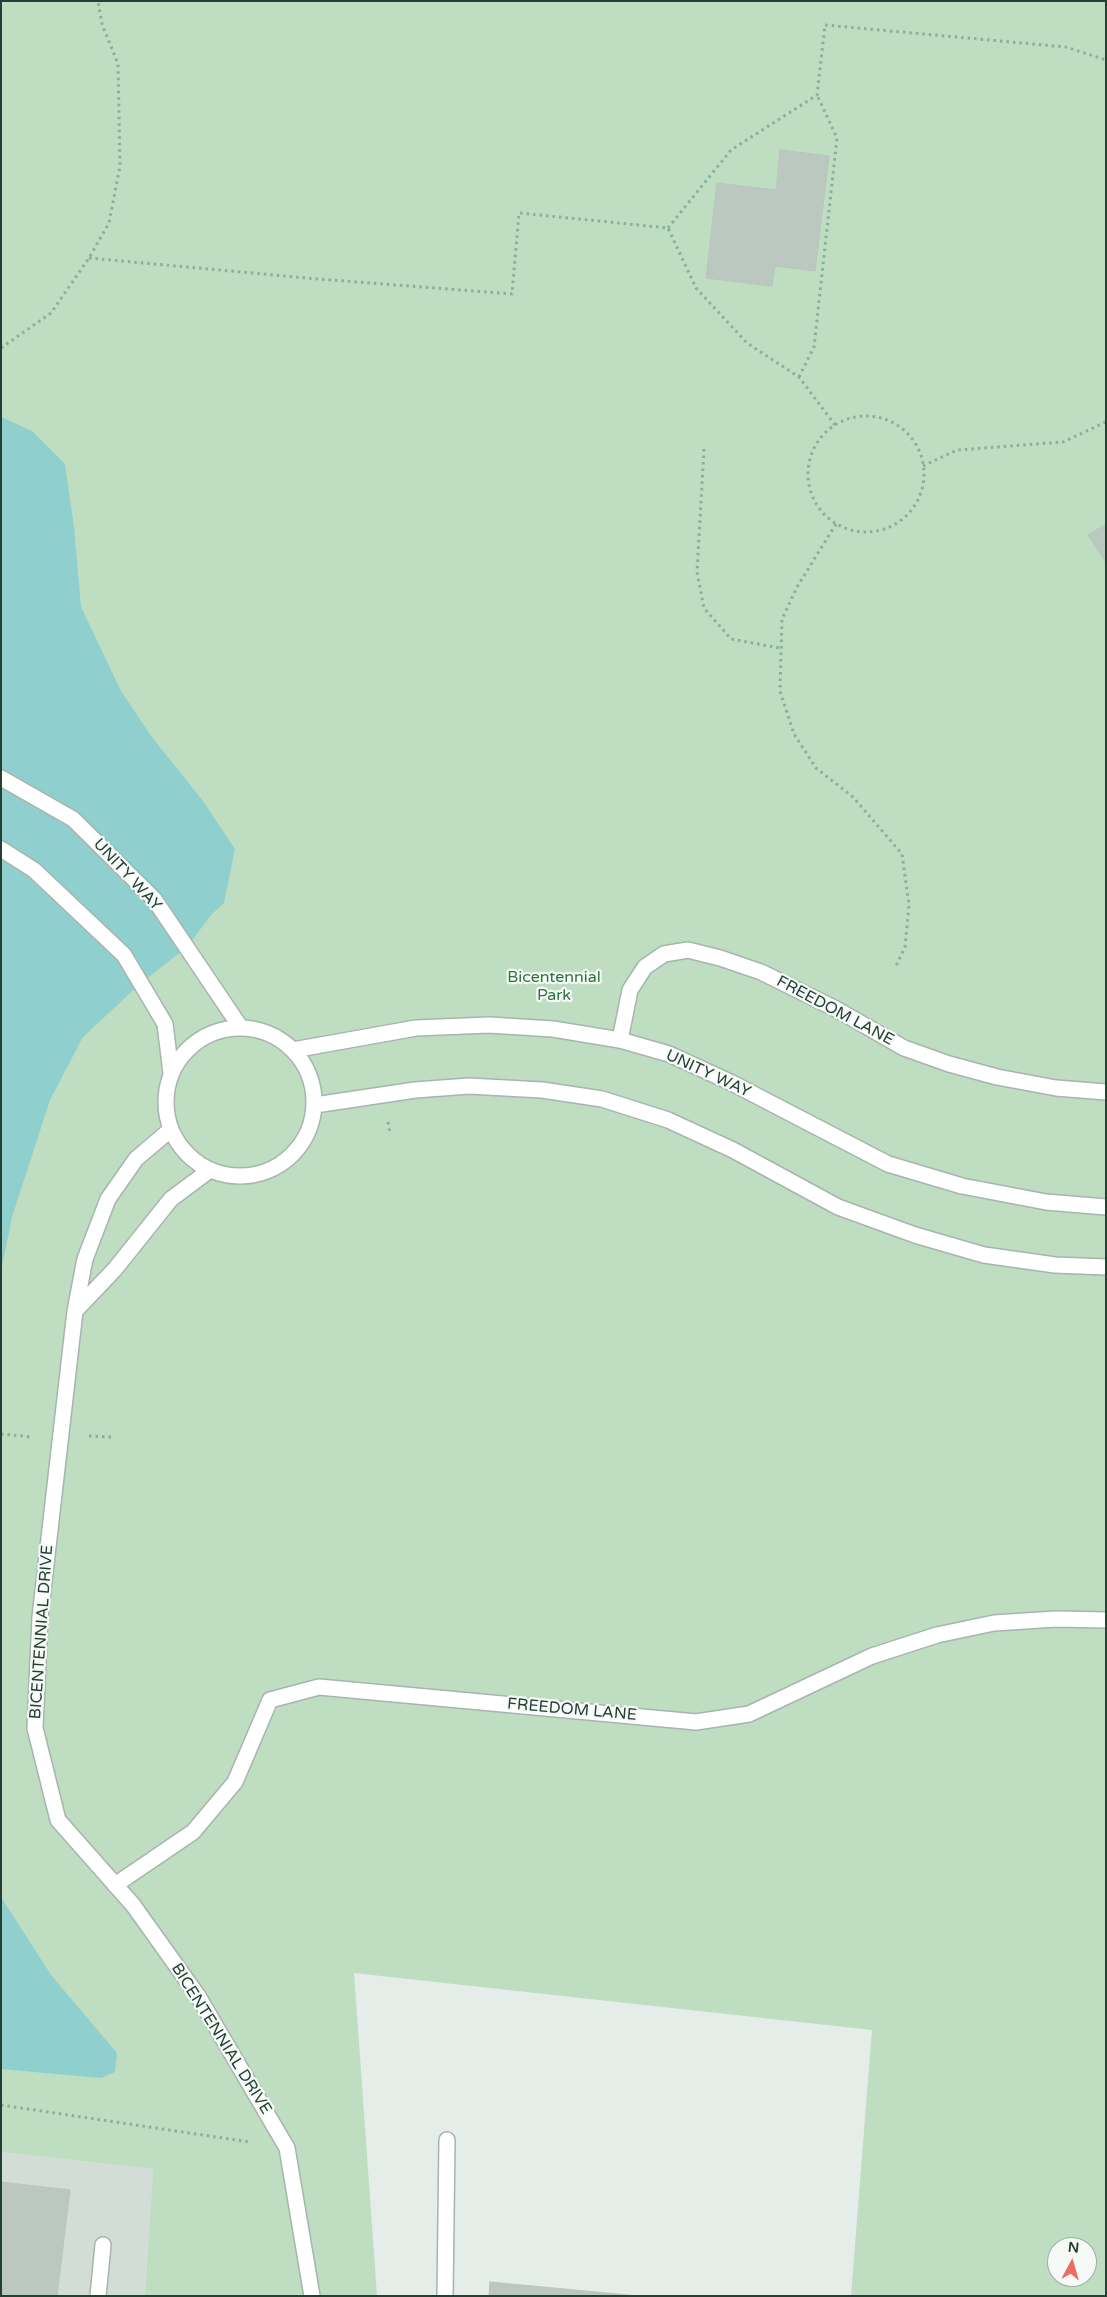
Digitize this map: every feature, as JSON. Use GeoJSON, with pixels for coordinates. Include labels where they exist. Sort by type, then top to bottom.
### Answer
{"type":"FeatureCollection","features":[{"type":"Feature","properties":{"kind":"street","name":"UNITY WAY"},"geometry":{"type":"LineString","coordinates":[[1,778],[73,819],[154,899],[241,1028]]}},
{"type":"Feature","properties":{"kind":"street"},"geometry":{"type":"LineString","coordinates":[[1,849],[34,870],[124,956],[165,1024],[171,1073],[165,1101],[170,1130],[183,1153],[210,1170],[239,1177],[268,1171],[292,1155],[308,1132],[315,1105],[309,1074],[293,1050],[269,1033],[241,1028],[212,1033],[188,1049],[171,1073]]}},
{"type":"Feature","properties":{"kind":"street","name":"FREEDOM LANE"},"geometry":{"type":"LineString","coordinates":[[620,1040],[630,990],[645,967],[664,954],[688,950],[720,958],[761,972],[836,1009],[904,1048],[949,1064],[997,1077],[1048,1087],[1106,1092]]}},
{"type":"Feature","properties":{"kind":"street","name":"UNITY WAY"},"geometry":{"type":"LineString","coordinates":[[293,1050],[416,1028],[489,1025],[553,1030],[620,1040],[669,1054],[732,1083],[888,1164],[962,1186],[1046,1202],[1106,1207]]}},
{"type":"Feature","properties":{"kind":"street"},"geometry":{"type":"LineString","coordinates":[[315,1105],[415,1090],[469,1086],[542,1090],[602,1099],[668,1120],[733,1150],[838,1207],[915,1235],[984,1255],[1055,1264],[1106,1267]]}},
{"type":"Feature","properties":{"kind":"street","name":"BICENTENNIAL DRIVE"},"geometry":{"type":"LineString","coordinates":[[170,1130],[136,1159],[108,1199],[85,1259],[75,1311],[40,1617],[35,1728],[58,1820],[133,1905],[198,1996],[287,2148],[312,2296]]}},
{"type":"Feature","properties":{"kind":"street"},"geometry":{"type":"LineString","coordinates":[[75,1311],[115,1269],[171,1199],[210,1170]]}},
{"type":"Feature","properties":{"kind":"street","name":"FREEDOM LANE"},"geometry":{"type":"LineString","coordinates":[[116,1885],[192,1832],[235,1782],[270,1700],[319,1687],[696,1722],[749,1714],[872,1656],[937,1635],[994,1623],[1056,1619],[1106,1620]]}},
{"type":"Feature","properties":{"kind":"street"},"geometry":{"type":"LineString","coordinates":[[445,2296],[446,2140]]}},
{"type":"Feature","properties":{"kind":"street"},"geometry":{"type":"LineString","coordinates":[[98,2296],[103,2245]]}},
{"type":"Feature","properties":{"kind":"path"},"geometry":{"type":"LineString","coordinates":[[1,348],[52,314],[89,258],[109,223],[120,166],[118,64],[102,24],[98,1]]}},
{"type":"Feature","properties":{"kind":"path"},"geometry":{"type":"LineString","coordinates":[[799,377],[814,346],[837,138],[818,95],[825,25],[1066,48],[1106,60]]}},
{"type":"Feature","properties":{"kind":"path"},"geometry":{"type":"LineString","coordinates":[[668,228],[730,150],[818,95]]}},
{"type":"Feature","properties":{"kind":"path"},"geometry":{"type":"LineString","coordinates":[[89,258],[512,294],[519,213],[668,228]]}},
{"type":"Feature","properties":{"kind":"path"},"geometry":{"type":"LineString","coordinates":[[668,228],[696,288],[747,343],[799,377],[835,425]]}},
{"type":"Feature","properties":{"kind":"path"},"geometry":{"type":"LineString","coordinates":[[854,417],[874,417],[893,423],[908,434],[918,449],[923,466],[923,485],[916,502],[905,516],[890,527],[872,532],[854,531],[836,524],[821,512],[811,494],[807,475],[810,455],[820,438],[835,425],[854,417]]}},
{"type":"Feature","properties":{"kind":"path"},"geometry":{"type":"LineString","coordinates":[[923,466],[956,450],[1063,442],[1106,422]]}},
{"type":"Feature","properties":{"kind":"path"},"geometry":{"type":"LineString","coordinates":[[704,449],[697,572],[704,608],[731,639],[780,648]]}},
{"type":"Feature","properties":{"kind":"path"},"geometry":{"type":"LineString","coordinates":[[836,524],[798,587],[782,619],[780,692],[794,734],[816,768],[853,797],[902,854],[909,905],[906,947],[895,968]]}},
{"type":"Feature","properties":{"kind":"path"},"geometry":{"type":"LineString","coordinates":[[1,1434],[22,1437]]}},
{"type":"Feature","properties":{"kind":"path"},"geometry":{"type":"LineString","coordinates":[[1,2105],[287,2148]]}},
{"type":"Feature","properties":{"kind":"shaded area"},"geometry":{"type":"Polygon","coordinates":[[[1,2152],[153,2169],[145,2296],[1,2296],[1,2152]]]}},
{"type":"Feature","properties":{"kind":"green space","name":"Bicentennial Park"},"geometry":{"type":"Polygon","coordinates":[[[1,1],[1106,1],[1106,2296],[851,2296],[872,2030],[354,1973],[377,2296],[145,2296],[153,2169],[1,2152],[1,1]]]}},
{"type":"Feature","properties":{"kind":"water"},"geometry":{"type":"Polygon","coordinates":[[[1,417],[32,431],[65,464],[74,527],[81,607],[121,691],[151,736],[203,801],[235,849],[224,903],[211,915],[187,947],[141,983],[83,1037],[50,1100],[12,1217],[1,1271],[1,417]]]}},
{"type":"Feature","properties":{"kind":"water"},"geometry":{"type":"Polygon","coordinates":[[[1,1897],[51,1975],[117,2053],[115,2072],[101,2078],[1,2069],[1,1897]]]}},
{"type":"Feature","properties":{"kind":"building"},"geometry":{"type":"Polygon","coordinates":[[[780,150],[829,156],[815,271],[775,266],[772,286],[706,278],[717,183],[776,190],[780,150]]]}},
{"type":"Feature","properties":{"kind":"building"},"geometry":{"type":"Polygon","coordinates":[[[1106,524],[1106,563],[1088,535],[1106,524]]]}},
{"type":"Feature","properties":{"kind":"building"},"geometry":{"type":"Polygon","coordinates":[[[1,2182],[70,2190],[57,2296],[1,2296],[1,2182]]]}},
{"type":"Feature","properties":{"kind":"building"},"geometry":{"type":"Polygon","coordinates":[[[490,2282],[638,2296],[489,2296],[490,2282]]]}}]}
